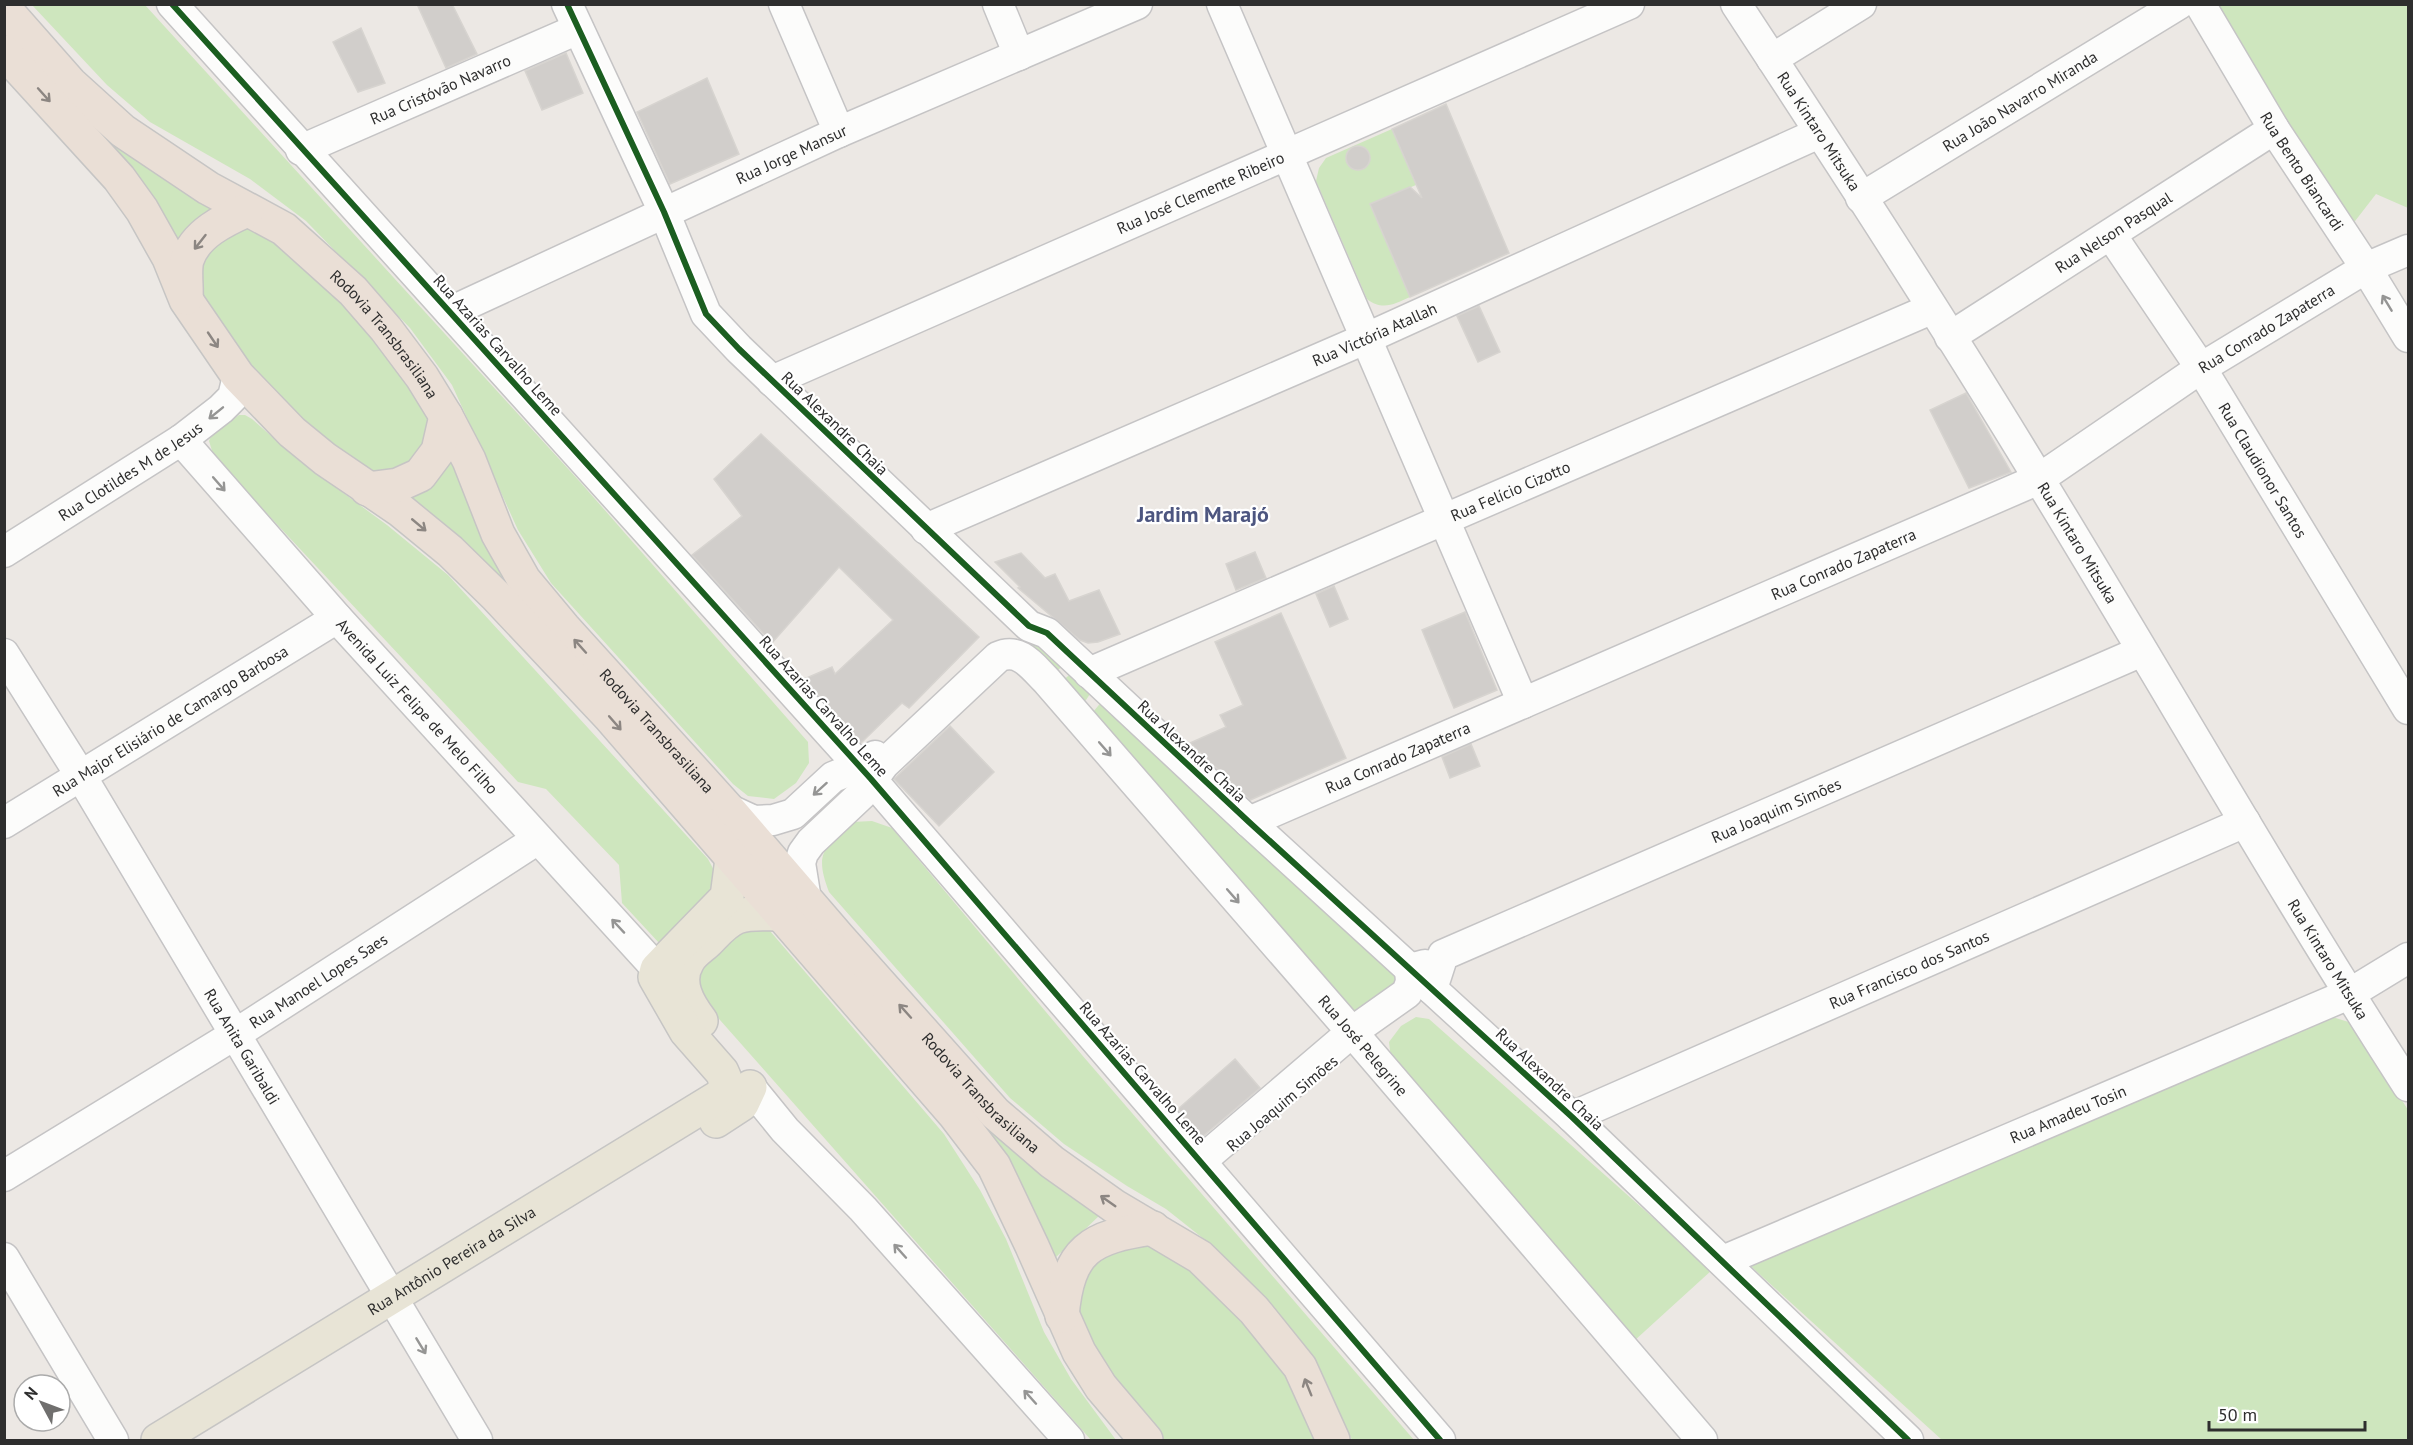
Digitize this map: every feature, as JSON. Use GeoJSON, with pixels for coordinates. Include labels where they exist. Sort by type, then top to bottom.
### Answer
{"type":"FeatureCollection","features":[{"type":"Feature","properties":{"kind":"highway","name":"Rodovia Transbrasiliana"},"geometry":{"type":"LineString","coordinates":[[4,8],[70,83],[123,132],[159,158],[284,229],[353,291],[400,348],[446,416],[469,460],[498,534],[524,580],[564,628],[728,808],[793,907],[994,1167],[1079,1352],[1101,1387],[1146,1440]]}},
{"type":"Feature","properties":{"kind":"highway","name":"Rodovia Transbrasiliana"},"geometry":{"type":"LineString","coordinates":[[4,52],[119,178],[142,210],[168,258],[186,300],[238,376],[292,432],[325,459],[400,510],[441,544],[496,596],[610,717],[732,859],[793,907],[996,1113],[1052,1162],[1114,1206],[1200,1257],[1254,1310],[1300,1367],[1324,1432]]}},
{"type":"Feature","properties":{"kind":"highway"},"geometry":{"type":"LineString","coordinates":[[186,300],[187,260],[201,238],[222,222],[247,210]]}},
{"type":"Feature","properties":{"kind":"highway"},"geometry":{"type":"LineString","coordinates":[[367,489],[398,485],[420,475],[438,451],[446,416]]}},
{"type":"Feature","properties":{"kind":"highway"},"geometry":{"type":"LineString","coordinates":[[1062,1316],[1071,1267],[1098,1240],[1125,1232],[1154,1228]]}},
{"type":"Feature","properties":{"kind":"main road"},"geometry":{"type":"LineString","coordinates":[[732,859],[727,897],[657,969],[656,981],[686,1031],[732,1084]]}},
{"type":"Feature","properties":{"kind":"main road"},"geometry":{"type":"LineString","coordinates":[[732,1084],[688,1005],[683,990],[684,973],[688,961],[725,924],[736,917],[793,907]]}},
{"type":"Feature","properties":{"kind":"main road","name":"Rua Antônio Pereira da Silva"},"geometry":{"type":"LineString","coordinates":[[192,1440],[732,1084]]}},
{"type":"Feature","properties":{"kind":"main road","name":"Rua Antônio Pereira da Silva"},"geometry":{"type":"LineString","coordinates":[[158,1440],[396,1305]]}},
{"type":"Feature","properties":{"kind":"street","name":"Rua Azarias Carvalho Leme"},"geometry":{"type":"LineString","coordinates":[[172,4],[301,150],[866,772],[1440,1440]]}},
{"type":"Feature","properties":{"kind":"street"},"geometry":{"type":"LineString","coordinates":[[784,4],[840,132]]}},
{"type":"Feature","properties":{"kind":"street"},"geometry":{"type":"LineString","coordinates":[[998,4],[1019,55]]}},
{"type":"Feature","properties":{"kind":"street","name":"Rua Jorge Mansur"},"geometry":{"type":"LineString","coordinates":[[450,312],[840,132],[1137,4]]}},
{"type":"Feature","properties":{"kind":"street"},"geometry":{"type":"LineString","coordinates":[[1222,4],[1523,703]]}},
{"type":"Feature","properties":{"kind":"street","name":"Rua José Clemente Ribeiro"},"geometry":{"type":"LineString","coordinates":[[772,381],[1629,4]]}},
{"type":"Feature","properties":{"kind":"street","name":"Rua Kintaro Mitsuka"},"geometry":{"type":"LineString","coordinates":[[1736,4],[2039,479],[2349,994],[2409,1086]]}},
{"type":"Feature","properties":{"kind":"street"},"geometry":{"type":"LineString","coordinates":[[1772,59],[1861,4]]}},
{"type":"Feature","properties":{"kind":"street","name":"Rua João Navarro Miranda"},"geometry":{"type":"LineString","coordinates":[[1861,198],[2179,4]]}},
{"type":"Feature","properties":{"kind":"street","name":"Rua Bento Biancardi"},"geometry":{"type":"LineString","coordinates":[[2200,4],[2274,129],[2409,337]]}},
{"type":"Feature","properties":{"kind":"street","name":"Rua Cristóvão Navarro"},"geometry":{"type":"LineString","coordinates":[[301,150],[572,17]]}},
{"type":"Feature","properties":{"kind":"street","name":"Rua Alexandre Chaia"},"geometry":{"type":"LineString","coordinates":[[572,17],[664,212],[706,314],[772,381],[1029,626],[1047,633],[1249,822],[1572,1117],[1908,1440]]}},
{"type":"Feature","properties":{"kind":"street","name":"Rua Nelson Pasqual"},"geometry":{"type":"LineString","coordinates":[[1950,337],[2274,129]]}},
{"type":"Feature","properties":{"kind":"street","name":"Rua Victória Atallah"},"geometry":{"type":"LineString","coordinates":[[926,529],[1367,338],[1818,133]]}},
{"type":"Feature","properties":{"kind":"street","name":"Rua Claudionor Santos"},"geometry":{"type":"LineString","coordinates":[[2111,235],[2201,368],[2409,709]]}},
{"type":"Feature","properties":{"kind":"street","name":"Rua Conrado Zapaterra"},"geometry":{"type":"LineString","coordinates":[[1249,822],[2039,479],[2201,368],[2366,268],[2409,250]]}},
{"type":"Feature","properties":{"kind":"street","name":"Rua Felício Cizotto"},"geometry":{"type":"LineString","coordinates":[[1090,674],[1931,309]]}},
{"type":"Feature","properties":{"kind":"street","name":"Rua Clotildes M de Jesus"},"geometry":{"type":"LineString","coordinates":[[4,552],[181,440],[233,397],[238,376]]}},
{"type":"Feature","properties":{"kind":"street","name":"Avenida Luiz Felipe de Melo Filho"},"geometry":{"type":"LineString","coordinates":[[181,440],[336,618],[657,969]]}},
{"type":"Feature","properties":{"kind":"street","name":"Rua Major Elisiário de Camargo Barbosa"},"geometry":{"type":"LineString","coordinates":[[4,823],[336,618]]}},
{"type":"Feature","properties":{"kind":"street"},"geometry":{"type":"LineString","coordinates":[[793,907],[803,853],[811,842],[862,794],[866,772],[878,754],[1004,634],[1029,626]]}},
{"type":"Feature","properties":{"kind":"street","name":"Rua Joaquim Simões"},"geometry":{"type":"LineString","coordinates":[[1410,969],[1432,963],[1443,955],[2142,651]]}},
{"type":"Feature","properties":{"kind":"street","name":"Rua José Pelegrine"},"geometry":{"type":"LineString","coordinates":[[866,772],[884,764],[998,657],[1007,653],[1019,655],[1061,698],[1702,1440]]}},
{"type":"Feature","properties":{"kind":"street","name":"Rua Anita Garibaldi"},"geometry":{"type":"LineString","coordinates":[[4,654],[81,776],[477,1440]]}},
{"type":"Feature","properties":{"kind":"street"},"geometry":{"type":"LineString","coordinates":[[1061,698],[1077,708],[1088,704],[1095,695],[1090,674]]}},
{"type":"Feature","properties":{"kind":"street"},"geometry":{"type":"LineString","coordinates":[[728,808],[754,821],[773,820],[793,814],[833,777],[866,772]]}},
{"type":"Feature","properties":{"kind":"street","name":"Rua Francisco dos Santos"},"geometry":{"type":"LineString","coordinates":[[1572,1117],[2245,822]]}},
{"type":"Feature","properties":{"kind":"street","name":"Rua Manoel Lopes Saes"},"geometry":{"type":"LineString","coordinates":[[4,1176],[234,1035],[538,839]]}},
{"type":"Feature","properties":{"kind":"street"},"geometry":{"type":"LineString","coordinates":[[1355,1036],[1432,989],[1443,955]]}},
{"type":"Feature","properties":{"kind":"street","name":"Rua Amadeu Tosin"},"geometry":{"type":"LineString","coordinates":[[1723,1261],[2349,994],[2409,958]]}},
{"type":"Feature","properties":{"kind":"street"},"geometry":{"type":"LineString","coordinates":[[1355,1036],[1407,993],[1411,982],[1410,969]]}},
{"type":"Feature","properties":{"kind":"street","name":"Rua Joaquim Simões"},"geometry":{"type":"LineString","coordinates":[[1204,1164],[1355,1036]]}},
{"type":"Feature","properties":{"kind":"street"},"geometry":{"type":"LineString","coordinates":[[732,1084],[785,1130],[863,1209],[1068,1440]]}},
{"type":"Feature","properties":{"kind":"street"},"geometry":{"type":"LineString","coordinates":[[4,1258],[113,1440]]}},
{"type":"Feature","properties":{"kind":"green space"},"geometry":{"type":"Polygon","coordinates":[[[32,5],[145,5],[581,483],[808,742],[809,763],[796,783],[774,799],[748,796],[733,784],[551,583],[518,530],[452,385],[410,328],[306,221],[250,179],[150,122],[107,85],[32,5]]]}},
{"type":"Feature","properties":{"kind":"green space"},"geometry":{"type":"Polygon","coordinates":[[[2211,5],[2408,5],[2408,208],[2376,194],[2352,225],[2211,5]]]}},
{"type":"Feature","properties":{"kind":"green space"},"geometry":{"type":"Polygon","coordinates":[[[63,93],[218,207],[176,248],[63,93]]]}},
{"type":"Feature","properties":{"kind":"green space"},"geometry":{"type":"Polygon","coordinates":[[[1392,129],[1416,185],[1370,204],[1410,297],[1394,304],[1378,305],[1367,299],[1316,181],[1319,168],[1326,158],[1392,129]]]}},
{"type":"Feature","properties":{"kind":"green space"},"geometry":{"type":"Polygon","coordinates":[[[228,226],[267,230],[379,334],[438,429],[415,468],[377,481],[270,399],[194,295],[205,244],[228,226]]]}},
{"type":"Feature","properties":{"kind":"green space"},"geometry":{"type":"Polygon","coordinates":[[[239,415],[252,419],[297,459],[387,525],[448,575],[708,859],[715,876],[712,888],[699,905],[660,944],[622,903],[619,865],[546,789],[518,782],[214,457],[209,441],[211,436],[239,415]]]}},
{"type":"Feature","properties":{"kind":"green space"},"geometry":{"type":"Polygon","coordinates":[[[449,452],[525,600],[401,493],[449,452]]]}},
{"type":"Feature","properties":{"kind":"green space"},"geometry":{"type":"Polygon","coordinates":[[[1031,633],[1071,663],[1059,669],[1052,679],[1023,652],[1022,641],[1031,633]]]}},
{"type":"Feature","properties":{"kind":"green space"},"geometry":{"type":"Polygon","coordinates":[[[1073,672],[1092,691],[1081,703],[1062,681],[1073,672]]]}},
{"type":"Feature","properties":{"kind":"green space"},"geometry":{"type":"Polygon","coordinates":[[[1103,700],[1402,980],[1358,1019],[1088,718],[1103,700]]]}},
{"type":"Feature","properties":{"kind":"green space"},"geometry":{"type":"Polygon","coordinates":[[[872,821],[892,828],[1082,1055],[1414,1440],[1352,1440],[1312,1358],[1264,1298],[1214,1247],[1166,1209],[1064,1144],[1010,1098],[829,892],[822,868],[822,859],[828,845],[852,822],[872,821]]]}},
{"type":"Feature","properties":{"kind":"green space"},"geometry":{"type":"Polygon","coordinates":[[[752,928],[770,931],[944,1134],[980,1190],[1006,1239],[1044,1332],[1071,1379],[1116,1440],[1091,1440],[697,994],[698,969],[732,935],[752,928]]]}},
{"type":"Feature","properties":{"kind":"green space"},"geometry":{"type":"Polygon","coordinates":[[[2326,1015],[2355,1024],[2408,1110],[2408,1440],[1942,1440],[1744,1260],[2326,1015]]]}},
{"type":"Feature","properties":{"kind":"green space"},"geometry":{"type":"Polygon","coordinates":[[[1416,1017],[1429,1019],[1712,1270],[1634,1341],[1391,1059],[1389,1042],[1401,1026],[1416,1017]]]}},
{"type":"Feature","properties":{"kind":"green space"},"geometry":{"type":"Polygon","coordinates":[[[970,1112],[1101,1214],[1054,1259],[970,1112]]]}},
{"type":"Feature","properties":{"kind":"green space"},"geometry":{"type":"Polygon","coordinates":[[[1152,1242],[1200,1272],[1289,1374],[1313,1425],[1313,1440],[1157,1440],[1074,1318],[1078,1280],[1096,1255],[1152,1242]]]}},
{"type":"Feature","properties":{"kind":"building"},"geometry":{"type":"Polygon","coordinates":[[[417,4],[452,4],[477,54],[446,68],[417,4]]]}},
{"type":"Feature","properties":{"kind":"building"},"geometry":{"type":"Polygon","coordinates":[[[361,28],[385,83],[358,92],[333,42],[361,28]]]}},
{"type":"Feature","properties":{"kind":"building"},"geometry":{"type":"Polygon","coordinates":[[[566,53],[583,93],[542,110],[525,71],[566,53]]]}},
{"type":"Feature","properties":{"kind":"building"},"geometry":{"type":"Polygon","coordinates":[[[707,78],[739,154],[670,184],[637,112],[707,78]]]}},
{"type":"Feature","properties":{"kind":"building"},"geometry":{"type":"Polygon","coordinates":[[[1446,104],[1509,253],[1410,297],[1370,204],[1410,187],[1422,198],[1392,129],[1446,104]]]}},
{"type":"Feature","properties":{"kind":"building"},"geometry":{"type":"Polygon","coordinates":[[[1358,146],[1363,147],[1369,153],[1369,163],[1363,169],[1358,170],[1353,169],[1347,163],[1346,158],[1347,153],[1353,147],[1358,146]]]}},
{"type":"Feature","properties":{"kind":"building"},"geometry":{"type":"Polygon","coordinates":[[[1479,306],[1500,352],[1478,362],[1457,316],[1479,306]]]}},
{"type":"Feature","properties":{"kind":"building"},"geometry":{"type":"Polygon","coordinates":[[[1966,393],[2011,472],[1969,488],[1930,410],[1966,393]]]}},
{"type":"Feature","properties":{"kind":"building"},"geometry":{"type":"Polygon","coordinates":[[[761,434],[979,637],[909,708],[902,703],[861,743],[804,679],[832,667],[835,674],[893,620],[839,567],[772,643],[692,555],[742,516],[714,479],[761,434]]]}},
{"type":"Feature","properties":{"kind":"building"},"geometry":{"type":"Polygon","coordinates":[[[1255,552],[1266,578],[1236,590],[1226,564],[1255,552]]]}},
{"type":"Feature","properties":{"kind":"building"},"geometry":{"type":"Polygon","coordinates":[[[1021,553],[1045,578],[1055,574],[1069,601],[1099,590],[1120,634],[1098,642],[1088,643],[1080,640],[1018,588],[1020,587],[995,562],[1021,553]]]}},
{"type":"Feature","properties":{"kind":"building"},"geometry":{"type":"Polygon","coordinates":[[[1334,586],[1348,619],[1330,627],[1316,594],[1334,586]]]}},
{"type":"Feature","properties":{"kind":"building"},"geometry":{"type":"Polygon","coordinates":[[[1465,612],[1497,690],[1454,708],[1422,630],[1465,612]]]}},
{"type":"Feature","properties":{"kind":"building"},"geometry":{"type":"Polygon","coordinates":[[[1281,613],[1346,758],[1250,800],[1190,743],[1226,727],[1220,715],[1243,705],[1215,642],[1281,613]]]}},
{"type":"Feature","properties":{"kind":"building"},"geometry":{"type":"Polygon","coordinates":[[[950,726],[994,772],[939,826],[894,779],[950,726]]]}},
{"type":"Feature","properties":{"kind":"building"},"geometry":{"type":"Polygon","coordinates":[[[1471,744],[1480,766],[1450,778],[1442,757],[1471,744]]]}},
{"type":"Feature","properties":{"kind":"building"},"geometry":{"type":"Polygon","coordinates":[[[1235,1059],[1260,1088],[1202,1137],[1178,1109],[1235,1059]]]}},
{"type":"Feature","properties":{"kind":"cycle path"},"geometry":{"type":"LineString","coordinates":[[172,4],[871,779],[1440,1440]]}},
{"type":"Feature","properties":{"kind":"cycle path"},"geometry":{"type":"LineString","coordinates":[[567,4],[664,212],[706,314],[739,349],[1029,626],[1047,633],[1249,822],[1572,1117],[1908,1440]]}},
{"type":"Feature","properties":{"kind":"district","name":"Jardim Marajó"},"geometry":{"type":"Point","coordinates":[1203,514]}}]}
